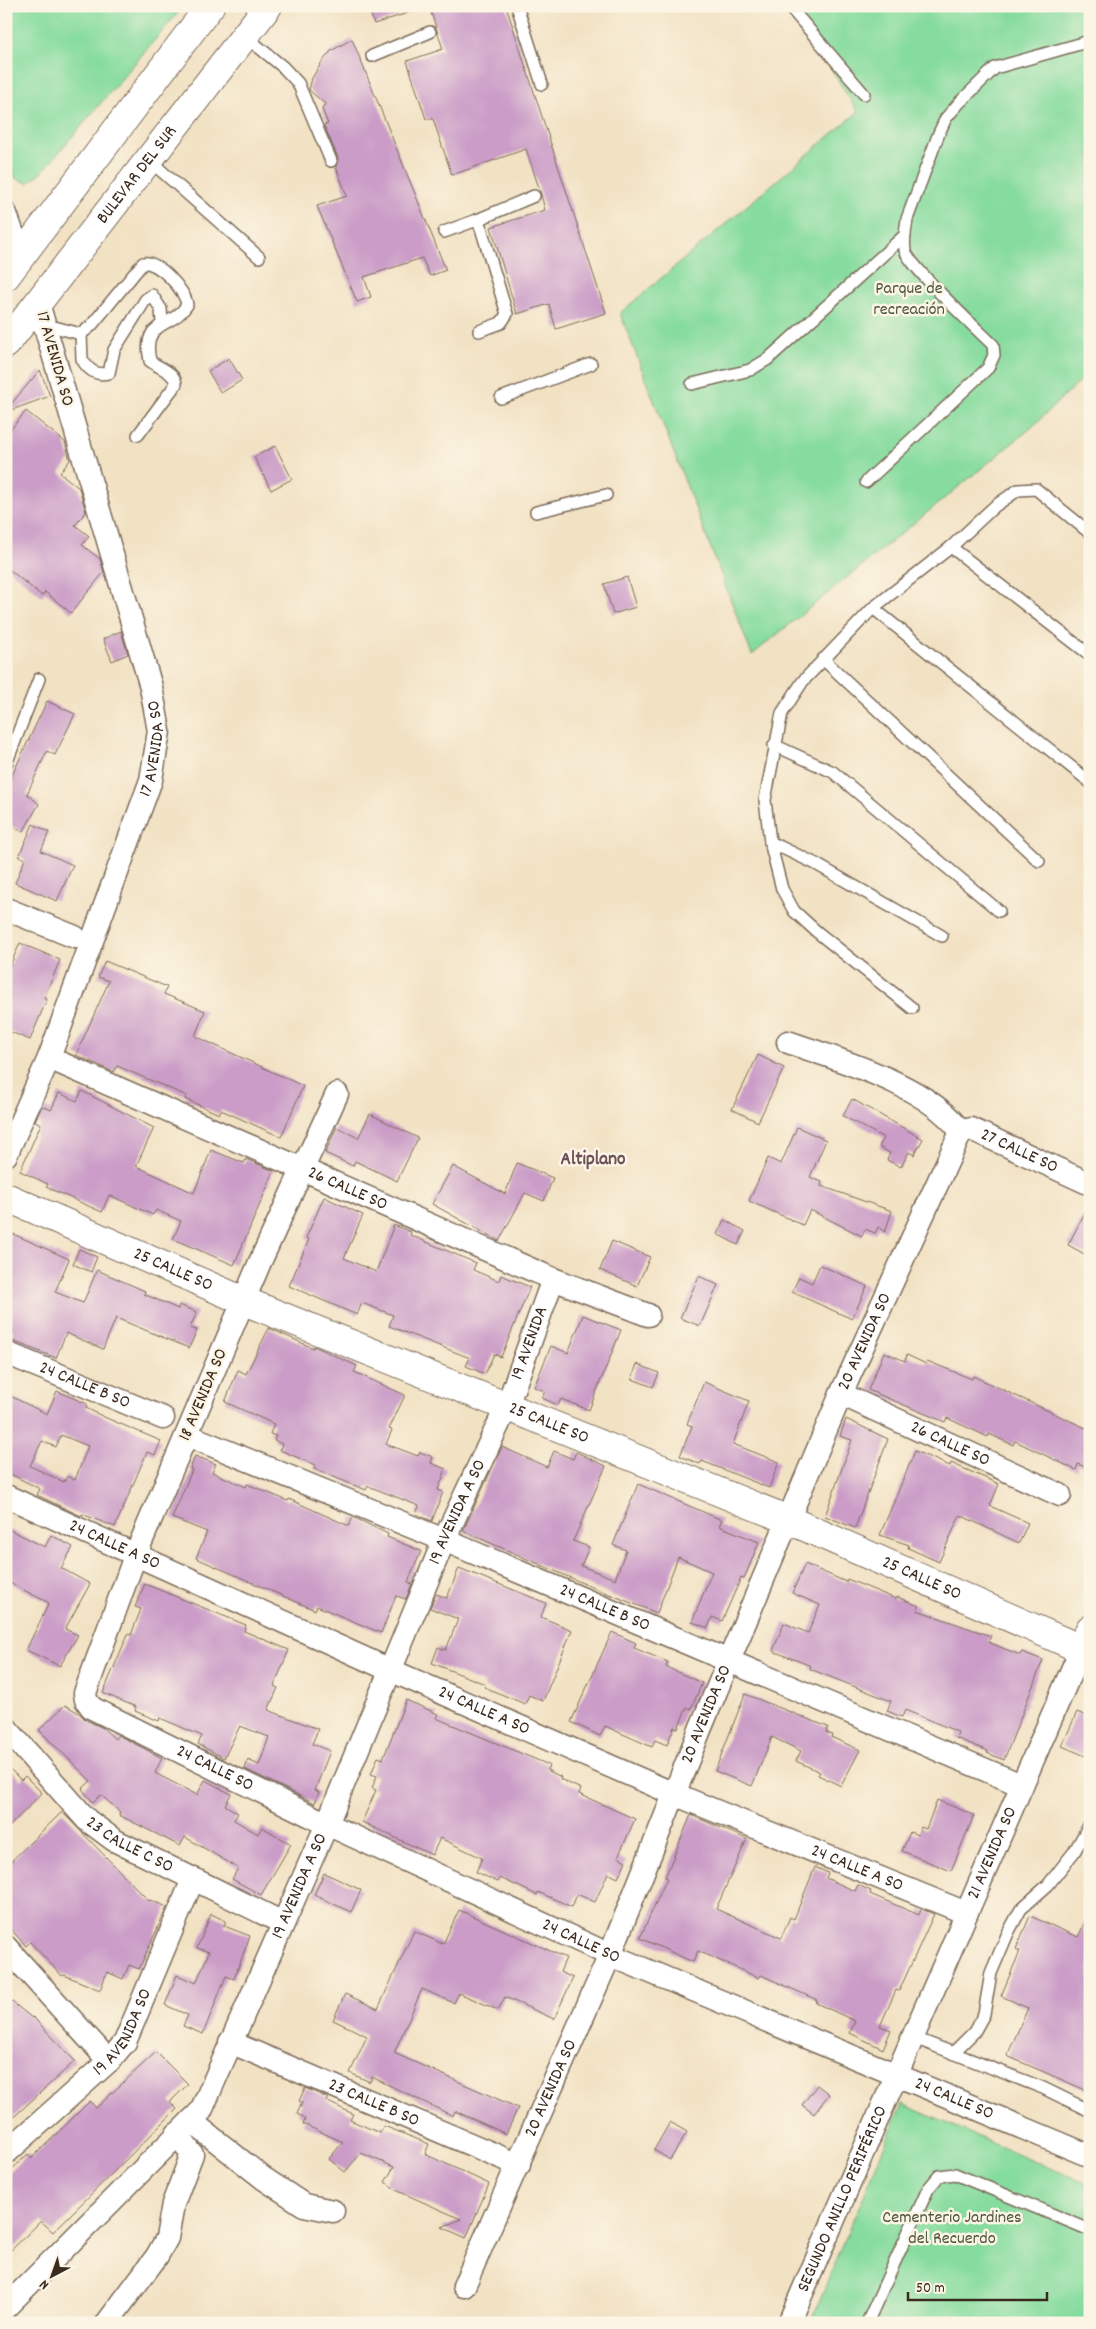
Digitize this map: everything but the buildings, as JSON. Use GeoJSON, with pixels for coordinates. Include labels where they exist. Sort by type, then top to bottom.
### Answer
{"type":"FeatureCollection","features":[{"type":"Feature","properties":{"kind":"main road"},"geometry":{"type":"LineString","coordinates":[[14,267],[210,6]]}},
{"type":"Feature","properties":{"kind":"main road","name":"BULEVAR DEL SUR"},"geometry":{"type":"LineString","coordinates":[[6,344],[40,314],[149,160],[268,6]]}},
{"type":"Feature","properties":{"kind":"main road","name":"25 CALLE SO"},"geometry":{"type":"LineString","coordinates":[[6,1197],[244,1301],[789,1520],[1087,1644]]}},
{"type":"Feature","properties":{"kind":"street"},"geometry":{"type":"LineString","coordinates":[[6,214],[14,267]]}},
{"type":"Feature","properties":{"kind":"street","name":"17 AVENIDA SO"},"geometry":{"type":"LineString","coordinates":[[6,1155],[49,1058],[151,780],[160,730],[151,687],[40,314]]}},
{"type":"Feature","properties":{"kind":"street"},"geometry":{"type":"LineString","coordinates":[[6,909],[74,937]]}},
{"type":"Feature","properties":{"kind":"street"},"geometry":{"type":"LineString","coordinates":[[788,1042],[874,1072],[930,1103],[953,1121],[958,1138]]}},
{"type":"Feature","properties":{"kind":"street","name":"26 CALLE SO"},"geometry":{"type":"LineString","coordinates":[[49,1058],[553,1280],[648,1315]]}},
{"type":"Feature","properties":{"kind":"street","name":"18 AVENIDA SO"},"geometry":{"type":"LineString","coordinates":[[86,1700],[85,1693],[135,1556],[302,1168],[337,1094]]}},
{"type":"Feature","properties":{"kind":"street","name":"27 CALLE SO"},"geometry":{"type":"LineString","coordinates":[[958,1138],[971,1129],[1090,1184]]}},
{"type":"Feature","properties":{"kind":"street","name":"20 AVENIDA SO"},"geometry":{"type":"LineString","coordinates":[[464,2286],[519,2165],[610,1954],[729,1660],[841,1394],[958,1138]]}},
{"type":"Feature","properties":{"kind":"street","name":"19 AVENIDA"},"geometry":{"type":"LineString","coordinates":[[507,1406],[553,1280]]}},
{"type":"Feature","properties":{"kind":"street","name":"24 CALLE B SO"},"geometry":{"type":"LineString","coordinates":[[6,1353],[163,1418]]}},
{"type":"Feature","properties":{"kind":"street","name":"26 CALLE SO"},"geometry":{"type":"LineString","coordinates":[[841,1394],[1060,1494]]}},
{"type":"Feature","properties":{"kind":"street","name":"19 AVENIDA A SO"},"geometry":{"type":"LineString","coordinates":[[6,2307],[201,2111],[327,1824],[444,1540],[507,1406]]}},
{"type":"Feature","properties":{"kind":"street","name":"24 CALLE B SO"},"geometry":{"type":"LineString","coordinates":[[186,1435],[444,1540],[1021,1785]]}},
{"type":"Feature","properties":{"kind":"street","name":"24 CALLE A SO"},"geometry":{"type":"LineString","coordinates":[[6,1496],[390,1670],[674,1794],[966,1913]]}},
{"type":"Feature","properties":{"kind":"street","name":"21 AVENIDA SO"},"geometry":{"type":"LineString","coordinates":[[895,2076],[1021,1785],[1087,1644]]}},
{"type":"Feature","properties":{"kind":"street","name":"24 CALLE SO"},"geometry":{"type":"LineString","coordinates":[[86,1700],[92,1708],[327,1824],[610,1954],[895,2076],[1090,2156]]}},
{"type":"Feature","properties":{"kind":"street","name":"23 CALLE C SO"},"geometry":{"type":"LineString","coordinates":[[6,1728],[87,1820],[114,1840],[283,1924]]}},
{"type":"Feature","properties":{"kind":"street","name":"19 AVENIDA SO"},"geometry":{"type":"LineString","coordinates":[[6,2153],[109,2061],[125,2042],[193,1879]]}},
{"type":"Feature","properties":{"kind":"street"},"geometry":{"type":"LineString","coordinates":[[6,1947],[109,2061]]}},
{"type":"Feature","properties":{"kind":"street","name":"23 CALLE B SO"},"geometry":{"type":"LineString","coordinates":[[230,2042],[519,2165]]}},
{"type":"Feature","properties":{"kind":"street","name":"SEGUNDO ANILLO PERIFÉRICO"},"geometry":{"type":"LineString","coordinates":[[789,2323],[895,2076]]}},
{"type":"Feature","properties":{"kind":"street"},"geometry":{"type":"LineString","coordinates":[[184,2127],[304,2205],[333,2211]]}},
{"type":"Feature","properties":{"kind":"street"},"geometry":{"type":"LineString","coordinates":[[107,2323],[157,2256],[168,2238],[173,2204],[192,2154],[184,2127]]}},
{"type":"Feature","properties":{"kind":"lane"},"geometry":{"type":"LineString","coordinates":[[517,6],[542,84]]}},
{"type":"Feature","properties":{"kind":"lane"},"geometry":{"type":"LineString","coordinates":[[789,6],[864,94]]}},
{"type":"Feature","properties":{"kind":"lane"},"geometry":{"type":"LineString","coordinates":[[372,56],[430,32]]}},
{"type":"Feature","properties":{"kind":"lane"},"geometry":{"type":"LineString","coordinates":[[245,36],[283,67],[298,83],[330,161]]}},
{"type":"Feature","properties":{"kind":"lane"},"geometry":{"type":"LineString","coordinates":[[866,482],[988,368],[994,356],[993,346],[916,267],[906,251],[905,235],[908,219],[946,118],[995,68],[1090,41]]}},
{"type":"Feature","properties":{"kind":"lane"},"geometry":{"type":"LineString","coordinates":[[149,160],[259,257]]}},
{"type":"Feature","properties":{"kind":"lane"},"geometry":{"type":"LineString","coordinates":[[444,232],[534,196]]}},
{"type":"Feature","properties":{"kind":"lane"},"geometry":{"type":"LineString","coordinates":[[478,220],[507,314],[502,323],[479,331]]}},
{"type":"Feature","properties":{"kind":"lane"},"geometry":{"type":"LineString","coordinates":[[692,384],[750,370],[768,359],[905,235]]}},
{"type":"Feature","properties":{"kind":"lane"},"geometry":{"type":"LineString","coordinates":[[81,334],[91,326],[143,263],[146,262],[163,271],[174,282],[186,300],[187,305],[183,311],[174,319],[162,322],[152,334],[149,353],[150,361],[176,378],[176,384],[138,435]]}},
{"type":"Feature","properties":{"kind":"lane"},"geometry":{"type":"LineString","coordinates":[[81,334],[82,359],[94,372],[101,375],[109,373],[114,350],[146,298],[152,295],[162,309],[162,322]]}},
{"type":"Feature","properties":{"kind":"lane"},"geometry":{"type":"LineString","coordinates":[[40,314],[81,334]]}},
{"type":"Feature","properties":{"kind":"lane"},"geometry":{"type":"LineString","coordinates":[[501,398],[591,364]]}},
{"type":"Feature","properties":{"kind":"lane"},"geometry":{"type":"LineString","coordinates":[[912,1008],[840,951],[794,910],[782,889],[770,842],[765,800],[774,745],[782,713],[803,681],[873,608],[951,547],[995,506],[1018,490],[1036,488],[1090,533]]}},
{"type":"Feature","properties":{"kind":"lane"},"geometry":{"type":"LineString","coordinates":[[536,512],[606,494]]}},
{"type":"Feature","properties":{"kind":"lane"},"geometry":{"type":"LineString","coordinates":[[951,547],[1090,655]]}},
{"type":"Feature","properties":{"kind":"lane"},"geometry":{"type":"LineString","coordinates":[[873,608],[1090,782]]}},
{"type":"Feature","properties":{"kind":"lane"},"geometry":{"type":"LineString","coordinates":[[823,660],[1038,860]]}},
{"type":"Feature","properties":{"kind":"lane"},"geometry":{"type":"LineString","coordinates":[[6,764],[39,679]]}},
{"type":"Feature","properties":{"kind":"lane"},"geometry":{"type":"LineString","coordinates":[[774,745],[833,772],[1000,911]]}},
{"type":"Feature","properties":{"kind":"lane"},"geometry":{"type":"LineString","coordinates":[[770,842],[814,863],[942,936]]}},
{"type":"Feature","properties":{"kind":"lane"},"geometry":{"type":"LineString","coordinates":[[953,2053],[974,2032],[984,2014],[991,1973],[1008,1932],[1021,1909],[1048,1884],[1074,1852],[1090,1824]]}},
{"type":"Feature","properties":{"kind":"lane"},"geometry":{"type":"LineString","coordinates":[[912,2037],[1043,2088],[1090,2111]]}},
{"type":"Feature","properties":{"kind":"lane"},"geometry":{"type":"LineString","coordinates":[[867,2323],[928,2189],[939,2176],[955,2174],[1090,2230]]}},
{"type":"Feature","properties":{"kind":"green space"},"geometry":{"type":"Polygon","coordinates":[[[6,6],[182,8],[42,172],[28,183],[15,178],[6,153],[6,6]]]}},
{"type":"Feature","properties":{"kind":"green space","name":"Parque de recreación"},"geometry":{"type":"Polygon","coordinates":[[[791,6],[1090,6],[1090,371],[1031,428],[752,655],[620,313],[858,112],[791,6]]]}},
{"type":"Feature","properties":{"kind":"green space","name":"Cementerio Jardines del Recuerdo"},"geometry":{"type":"Polygon","coordinates":[[[902,2104],[1090,2185],[1090,2323],[810,2323],[902,2104]]]}},
{"type":"Feature","properties":{"kind":"district","name":"Altiplano"},"geometry":{"type":"Point","coordinates":[593,1160]}}]}
